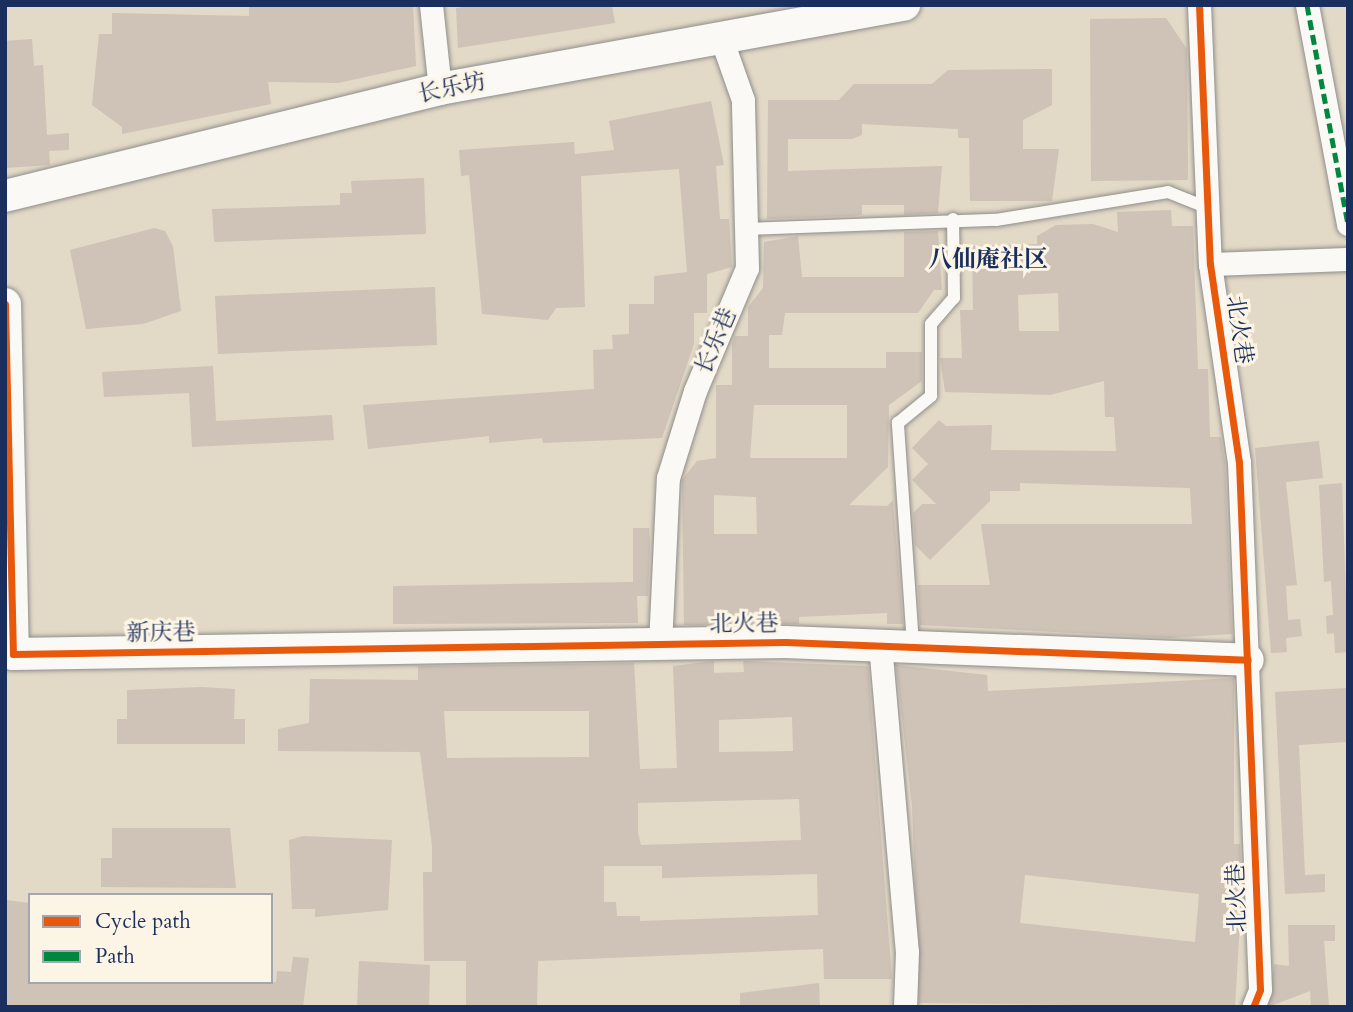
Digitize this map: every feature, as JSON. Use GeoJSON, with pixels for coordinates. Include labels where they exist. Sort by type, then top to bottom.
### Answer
{"type":"FeatureCollection","features":[{"type":"Feature","properties":{"kind":"street"},"geometry":{"type":"LineString","coordinates":[[431,5],[440,89]]}},
{"type":"Feature","properties":{"kind":"street","name":"长乐坊"},"geometry":{"type":"LineString","coordinates":[[5,196],[440,89],[904,5]]}},
{"type":"Feature","properties":{"kind":"street","name":"北火巷"},"geometry":{"type":"LineString","coordinates":[[1199,5],[1210,264],[1239,462],[1260,990],[1253,1007]]}},
{"type":"Feature","properties":{"kind":"street"},"geometry":{"type":"LineString","coordinates":[[1307,5],[1348,224]]}},
{"type":"Feature","properties":{"kind":"street","name":"长乐巷"},"geometry":{"type":"LineString","coordinates":[[660,645],[668,478],[695,391],[747,268],[743,100],[721,38]]}},
{"type":"Feature","properties":{"kind":"street"},"geometry":{"type":"LineString","coordinates":[[1210,264],[1348,259]]}},
{"type":"Feature","properties":{"kind":"street","name":"新庆巷"},"geometry":{"type":"LineString","coordinates":[[5,304],[13,654],[660,645]]}},
{"type":"Feature","properties":{"kind":"street"},"geometry":{"type":"LineString","coordinates":[[880,644],[907,951],[905,1007]]}},
{"type":"Feature","properties":{"kind":"street","name":"北火巷"},"geometry":{"type":"LineString","coordinates":[[660,645],[880,644],[1248,660]]}},
{"type":"Feature","properties":{"kind":"lane"},"geometry":{"type":"LineString","coordinates":[[746,229],[849,230],[890,219],[996,220],[1168,192],[1208,208]]}},
{"type":"Feature","properties":{"kind":"lane"},"geometry":{"type":"LineString","coordinates":[[914,645],[898,423],[931,396],[931,324],[954,298],[953,219]]}},
{"type":"Feature","properties":{"kind":"building"},"geometry":{"type":"Polygon","coordinates":[[[249,5],[413,5],[416,66],[338,83],[268,82],[271,104],[122,134],[122,127],[92,105],[99,34],[112,34],[112,13],[249,16],[249,5]]]}},
{"type":"Feature","properties":{"kind":"building"},"geometry":{"type":"Polygon","coordinates":[[[476,5],[612,5],[615,23],[458,48],[456,8],[476,5]]]}},
{"type":"Feature","properties":{"kind":"building"},"geometry":{"type":"Polygon","coordinates":[[[1166,18],[1187,49],[1188,180],[1091,181],[1090,19],[1166,18]]]}},
{"type":"Feature","properties":{"kind":"building"},"geometry":{"type":"Polygon","coordinates":[[[32,39],[34,66],[43,65],[47,135],[69,133],[69,150],[49,151],[50,165],[5,168],[5,41],[32,39]]]}},
{"type":"Feature","properties":{"kind":"building"},"geometry":{"type":"Polygon","coordinates":[[[1052,69],[1052,105],[1023,120],[1023,149],[1059,149],[1052,201],[970,201],[969,138],[958,138],[958,129],[862,124],[862,135],[852,139],[788,139],[788,171],[942,166],[938,213],[904,215],[904,205],[862,205],[862,215],[767,219],[768,100],[839,100],[854,84],[932,84],[948,70],[1052,69]]]}},
{"type":"Feature","properties":{"kind":"building"},"geometry":{"type":"Polygon","coordinates":[[[711,101],[724,165],[716,166],[720,219],[729,219],[732,267],[707,274],[707,313],[694,313],[694,344],[662,438],[543,443],[542,438],[489,443],[489,436],[368,449],[363,405],[594,389],[593,350],[613,349],[612,335],[629,334],[629,304],[654,304],[654,276],[687,272],[679,169],[581,176],[585,307],[556,308],[548,320],[482,314],[469,175],[461,176],[459,150],[574,142],[575,154],[614,150],[609,121],[711,101]]]}},
{"type":"Feature","properties":{"kind":"building"},"geometry":{"type":"Polygon","coordinates":[[[424,178],[426,234],[214,242],[212,209],[340,205],[340,193],[352,193],[351,181],[424,178]]]}},
{"type":"Feature","properties":{"kind":"building"},"geometry":{"type":"Polygon","coordinates":[[[1171,210],[1172,226],[1193,226],[1198,369],[1208,369],[1210,437],[1221,437],[1225,463],[1232,634],[1169,638],[920,625],[918,585],[990,585],[981,524],[1192,524],[1190,488],[1020,483],[1020,491],[990,491],[990,501],[930,560],[915,545],[913,513],[922,504],[936,504],[912,480],[928,464],[912,448],[939,420],[946,426],[992,425],[991,450],[1116,451],[1114,417],[1105,417],[1104,381],[1050,395],[945,392],[940,358],[962,358],[960,310],[973,310],[972,246],[1037,244],[1037,236],[1056,225],[1093,224],[1118,232],[1117,212],[1171,210]],[[1058,293],[1018,295],[1019,331],[1059,331],[1058,293]]]}},
{"type":"Feature","properties":{"kind":"building"},"geometry":{"type":"Polygon","coordinates":[[[154,228],[165,231],[173,246],[181,311],[143,324],[86,329],[70,250],[154,228]]]}},
{"type":"Feature","properties":{"kind":"building"},"geometry":{"type":"Polygon","coordinates":[[[938,231],[942,290],[934,290],[918,313],[785,313],[782,335],[769,335],[769,368],[886,368],[886,352],[922,352],[922,381],[889,405],[888,467],[849,505],[887,506],[893,500],[903,624],[887,624],[887,613],[799,617],[799,624],[684,625],[682,480],[697,461],[716,458],[716,385],[732,385],[732,344],[735,336],[748,336],[748,307],[763,288],[764,242],[798,236],[802,277],[904,277],[904,232],[938,231]],[[754,405],[750,458],[847,458],[847,405],[754,405]],[[714,495],[714,534],[757,534],[756,497],[714,495]]]}},
{"type":"Feature","properties":{"kind":"building"},"geometry":{"type":"Polygon","coordinates":[[[435,287],[437,345],[218,354],[215,296],[435,287]]]}},
{"type":"Feature","properties":{"kind":"building"},"geometry":{"type":"Polygon","coordinates":[[[213,366],[216,421],[332,415],[334,440],[192,447],[189,393],[104,397],[102,372],[213,366]]]}},
{"type":"Feature","properties":{"kind":"building"},"geometry":{"type":"Polygon","coordinates":[[[1319,441],[1323,478],[1286,482],[1297,585],[1286,586],[1288,620],[1300,619],[1302,636],[1286,638],[1287,652],[1271,653],[1255,448],[1319,441]]]}},
{"type":"Feature","properties":{"kind":"building"},"geometry":{"type":"Polygon","coordinates":[[[1342,483],[1348,652],[1335,653],[1334,633],[1327,634],[1326,616],[1333,615],[1331,581],[1324,582],[1319,485],[1342,483]]]}},
{"type":"Feature","properties":{"kind":"building"},"geometry":{"type":"Polygon","coordinates":[[[633,528],[649,528],[650,544],[648,596],[637,596],[638,623],[393,624],[393,586],[633,582],[633,528]]]}},
{"type":"Feature","properties":{"kind":"building"},"geometry":{"type":"Polygon","coordinates":[[[714,661],[714,673],[744,672],[743,661],[868,666],[892,979],[824,979],[823,949],[538,961],[537,1007],[466,1007],[466,961],[424,961],[423,872],[432,872],[432,846],[420,752],[278,751],[278,729],[309,723],[310,679],[418,680],[418,666],[634,663],[640,769],[677,768],[673,666],[714,661]],[[444,711],[447,758],[589,757],[589,711],[444,711]],[[792,717],[719,720],[719,752],[793,751],[792,717]],[[799,799],[638,803],[638,833],[641,845],[801,840],[799,799]],[[604,866],[604,902],[616,902],[617,916],[640,916],[640,921],[818,915],[817,874],[662,878],[662,866],[604,866]]]}},
{"type":"Feature","properties":{"kind":"building"},"geometry":{"type":"Polygon","coordinates":[[[896,665],[987,675],[988,691],[1234,678],[1234,844],[1240,844],[1242,889],[1235,1007],[919,1003],[912,806],[896,665]],[[1025,875],[1020,923],[1195,942],[1199,894],[1025,875]]]}},
{"type":"Feature","properties":{"kind":"building"},"geometry":{"type":"Polygon","coordinates":[[[202,687],[235,689],[234,719],[245,719],[245,744],[117,744],[117,719],[127,719],[127,690],[202,687]]]}},
{"type":"Feature","properties":{"kind":"building"},"geometry":{"type":"Polygon","coordinates":[[[1348,688],[1347,742],[1299,745],[1305,875],[1325,874],[1325,892],[1285,894],[1275,692],[1348,688]]]}},
{"type":"Feature","properties":{"kind":"building"},"geometry":{"type":"Polygon","coordinates":[[[112,828],[230,828],[236,888],[101,887],[101,858],[112,858],[112,828]]]}},
{"type":"Feature","properties":{"kind":"building"},"geometry":{"type":"Polygon","coordinates":[[[303,836],[392,840],[388,910],[315,917],[315,909],[292,909],[289,840],[303,836]]]}},
{"type":"Feature","properties":{"kind":"building"},"geometry":{"type":"Polygon","coordinates":[[[5,900],[28,903],[28,984],[273,984],[276,982],[277,971],[291,972],[293,957],[309,958],[303,1007],[5,1007],[5,900]]]}},
{"type":"Feature","properties":{"kind":"building"},"geometry":{"type":"Polygon","coordinates":[[[1288,925],[1335,925],[1335,941],[1324,941],[1329,1007],[1311,1007],[1310,991],[1268,1007],[1274,964],[1289,966],[1288,925]]]}},
{"type":"Feature","properties":{"kind":"building"},"geometry":{"type":"Polygon","coordinates":[[[359,961],[430,965],[429,1007],[357,1007],[359,961]]]}},
{"type":"Feature","properties":{"kind":"building"},"geometry":{"type":"Polygon","coordinates":[[[819,983],[820,1007],[740,1007],[740,993],[819,983]]]}},
{"type":"Feature","properties":{"kind":"marked path"},"geometry":{"type":"LineString","coordinates":[[1307,5],[1348,224]]}},
{"type":"Feature","properties":{"kind":"cycle path"},"geometry":{"type":"LineString","coordinates":[[1199,5],[1210,264],[1239,462],[1260,990],[1253,1007]]}},
{"type":"Feature","properties":{"kind":"cycle path"},"geometry":{"type":"LineString","coordinates":[[5,304],[13,654],[785,642],[1248,660]]}},
{"type":"Feature","properties":{"kind":"district","name":"八仙庵社区"},"geometry":{"type":"Point","coordinates":[988,260]}}]}
